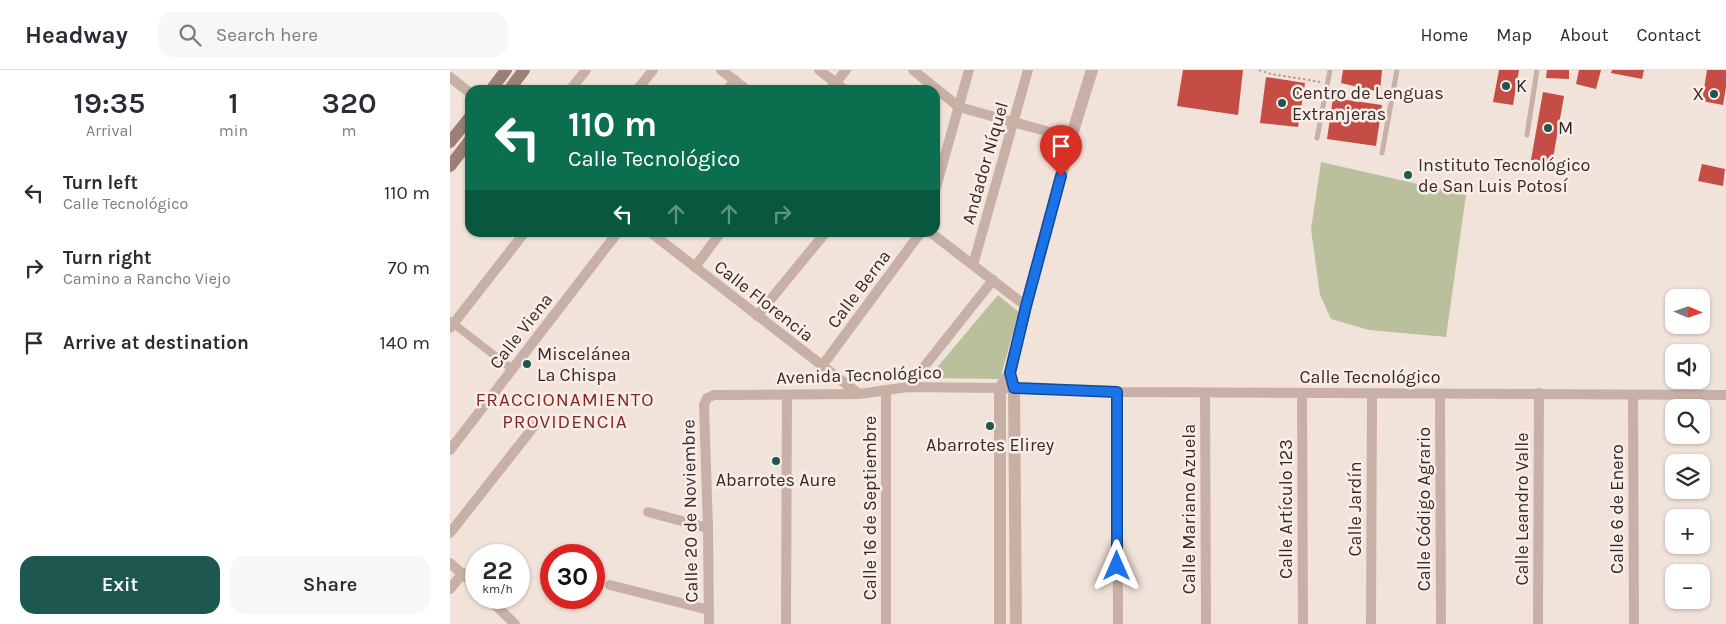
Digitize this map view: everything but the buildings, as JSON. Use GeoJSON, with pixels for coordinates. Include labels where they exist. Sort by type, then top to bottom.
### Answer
{"type":"FeatureCollection","features":[{"type":"Feature","properties":{"kind":"main road"},"geometry":{"type":"LineString","coordinates":[[495,85],[506,70]]}},
{"type":"Feature","properties":{"kind":"main road"},"geometry":{"type":"LineString","coordinates":[[513,85],[524,70]]}},
{"type":"Feature","properties":{"kind":"main road"},"geometry":{"type":"LineString","coordinates":[[450,142],[465,123]]}},
{"type":"Feature","properties":{"kind":"main road"},"geometry":{"type":"LineString","coordinates":[[450,166],[465,146]]}},
{"type":"Feature","properties":{"kind":"street"},"geometry":{"type":"LineString","coordinates":[[574,85],[586,70]]}},
{"type":"Feature","properties":{"kind":"street"},"geometry":{"type":"LineString","coordinates":[[641,85],[653,70]]}},
{"type":"Feature","properties":{"kind":"street"},"geometry":{"type":"LineString","coordinates":[[721,70],[741,85]]}},
{"type":"Feature","properties":{"kind":"street"},"geometry":{"type":"LineString","coordinates":[[819,70],[831,85]]}},
{"type":"Feature","properties":{"kind":"street"},"geometry":{"type":"LineString","coordinates":[[835,85],[846,70]]}},
{"type":"Feature","properties":{"kind":"street"},"geometry":{"type":"LineString","coordinates":[[913,70],[931,85]]}},
{"type":"Feature","properties":{"kind":"street"},"geometry":{"type":"LineString","coordinates":[[940,156],[969,70]]}},
{"type":"Feature","properties":{"kind":"street","name":"Andador Níquel"},"geometry":{"type":"LineString","coordinates":[[973,265],[1028,70]]}},
{"type":"Feature","properties":{"kind":"street"},"geometry":{"type":"LineString","coordinates":[[1000,624],[998,554],[1000,388],[1010,373],[1071,138],[1092,70]]}},
{"type":"Feature","properties":{"kind":"street"},"geometry":{"type":"LineString","coordinates":[[450,77],[465,89]]}},
{"type":"Feature","properties":{"kind":"street"},"geometry":{"type":"LineString","coordinates":[[731,85],[735,80]]}},
{"type":"Feature","properties":{"kind":"street"},"geometry":{"type":"LineString","coordinates":[[940,92],[958,107],[1071,138]]}},
{"type":"Feature","properties":{"kind":"street"},"geometry":{"type":"LineString","coordinates":[[512,369],[451,324],[521,237]]}},
{"type":"Feature","properties":{"kind":"street","name":"Calle Viena"},"geometry":{"type":"LineString","coordinates":[[450,450],[614,237]]}},
{"type":"Feature","properties":{"kind":"street","name":"Calle Florencia"},"geometry":{"type":"LineString","coordinates":[[656,237],[859,394]]}},
{"type":"Feature","properties":{"kind":"street"},"geometry":{"type":"LineString","coordinates":[[695,267],[717,237]]}},
{"type":"Feature","properties":{"kind":"street"},"geometry":{"type":"LineString","coordinates":[[757,316],[822,237]]}},
{"type":"Feature","properties":{"kind":"street","name":"Calle Berna"},"geometry":{"type":"LineString","coordinates":[[822,366],[918,237]]}},
{"type":"Feature","properties":{"kind":"street"},"geometry":{"type":"LineString","coordinates":[[937,237],[1026,306]]}},
{"type":"Feature","properties":{"kind":"street"},"geometry":{"type":"LineString","coordinates":[[908,388],[992,280]]}},
{"type":"Feature","properties":{"kind":"street"},"geometry":{"type":"LineString","coordinates":[[1010,373],[1014,388],[1016,624]]}},
{"type":"Feature","properties":{"kind":"street","name":"Avenida Tecnológico"},"geometry":{"type":"LineString","coordinates":[[707,398],[714,395],[859,394],[908,388],[1014,388]]}},
{"type":"Feature","properties":{"kind":"street","name":"Calle Tecnológico"},"geometry":{"type":"LineString","coordinates":[[1014,388],[1117,392],[1302,394],[1540,393],[1726,395]]}},
{"type":"Feature","properties":{"kind":"street","name":"Calle 16 de Septiembre"},"geometry":{"type":"LineString","coordinates":[[886,392],[886,624]]}},
{"type":"Feature","properties":{"kind":"street"},"geometry":{"type":"LineString","coordinates":[[1117,392],[1118,624]]}},
{"type":"Feature","properties":{"kind":"street","name":"Calle Mariano Azuela"},"geometry":{"type":"LineString","coordinates":[[1205,393],[1206,624]]}},
{"type":"Feature","properties":{"kind":"street","name":"Calle Leandro Valle"},"geometry":{"type":"LineString","coordinates":[[1538,624],[1540,393]]}},
{"type":"Feature","properties":{"kind":"street","name":"Calle Artículo 123"},"geometry":{"type":"LineString","coordinates":[[1302,394],[1303,624]]}},
{"type":"Feature","properties":{"kind":"street","name":"Calle Jardín"},"geometry":{"type":"LineString","coordinates":[[1371,624],[1372,394]]}},
{"type":"Feature","properties":{"kind":"street","name":"Calle Código Agrario"},"geometry":{"type":"LineString","coordinates":[[1440,394],[1441,624]]}},
{"type":"Feature","properties":{"kind":"street"},"geometry":{"type":"LineString","coordinates":[[786,624],[787,395]]}},
{"type":"Feature","properties":{"kind":"street","name":"Calle 6 de Enero"},"geometry":{"type":"LineString","coordinates":[[1633,395],[1634,624]]}},
{"type":"Feature","properties":{"kind":"street","name":"Calle 20 de Noviembre"},"geometry":{"type":"LineString","coordinates":[[707,398],[704,405],[709,624]]}},
{"type":"Feature","properties":{"kind":"street"},"geometry":{"type":"LineString","coordinates":[[450,533],[535,425]]}},
{"type":"Feature","properties":{"kind":"street"},"geometry":{"type":"LineString","coordinates":[[648,512],[708,528]]}},
{"type":"Feature","properties":{"kind":"street"},"geometry":{"type":"LineString","coordinates":[[998,554],[1015,554]]}},
{"type":"Feature","properties":{"kind":"street"},"geometry":{"type":"LineString","coordinates":[[450,563],[463,573],[450,589]]}},
{"type":"Feature","properties":{"kind":"street"},"geometry":{"type":"LineString","coordinates":[[610,585],[709,610]]}},
{"type":"Feature","properties":{"kind":"street"},"geometry":{"type":"LineString","coordinates":[[499,609],[515,624]]}},
{"type":"Feature","properties":{"kind":"lane"},"geometry":{"type":"LineString","coordinates":[[1317,138],[1330,70]]}},
{"type":"Feature","properties":{"kind":"lane"},"geometry":{"type":"LineString","coordinates":[[1382,153],[1397,70]]}},
{"type":"Feature","properties":{"kind":"lane"},"geometry":{"type":"LineString","coordinates":[[1527,135],[1537,70]]}},
{"type":"Feature","properties":{"kind":"path"},"geometry":{"type":"LineString","coordinates":[[1260,70],[1270,74],[1328,83]]}},
{"type":"Feature","properties":{"kind":"green space"},"geometry":{"type":"Polygon","coordinates":[[[1321,162],[1466,195],[1446,337],[1369,330],[1331,319],[1320,295],[1311,229],[1321,162]]]}},
{"type":"Feature","properties":{"kind":"green space"},"geometry":{"type":"Polygon","coordinates":[[[998,295],[1019,312],[1000,379],[928,378],[998,295]]]}},
{"type":"Feature","properties":{"kind":"place","name":"K"},"geometry":{"type":"Point","coordinates":[1506,86]}},
{"type":"Feature","properties":{"kind":"place","name":"X"},"geometry":{"type":"Point","coordinates":[1714,94]}},
{"type":"Feature","properties":{"kind":"place","name":"Centro de Lenguas Extranjeras"},"geometry":{"type":"Point","coordinates":[1282,103]}},
{"type":"Feature","properties":{"kind":"place","name":"M"},"geometry":{"type":"Point","coordinates":[1548,128]}},
{"type":"Feature","properties":{"kind":"place","name":"Instituto Tecnológico de San Luis Potosí"},"geometry":{"type":"Point","coordinates":[1408,175]}},
{"type":"Feature","properties":{"kind":"place","name":"Miscelánea La Chispa"},"geometry":{"type":"Point","coordinates":[527,364]}},
{"type":"Feature","properties":{"kind":"place","name":"Abarrotes Elirey"},"geometry":{"type":"Point","coordinates":[990,426]}},
{"type":"Feature","properties":{"kind":"place","name":"Abarrotes Aure"},"geometry":{"type":"Point","coordinates":[776,461]}},
{"type":"Feature","properties":{"kind":"district","name":"FRACCIONAMIENTO PROVIDENCIA"},"geometry":{"type":"Point","coordinates":[565,411]}},
{"type":"Feature","properties":{"kind":"route"},"geometry":{"type":"LineString","coordinates":[[1061,176],[1010,373],[1014,388],[1117,392],[1117,566]]}}]}
